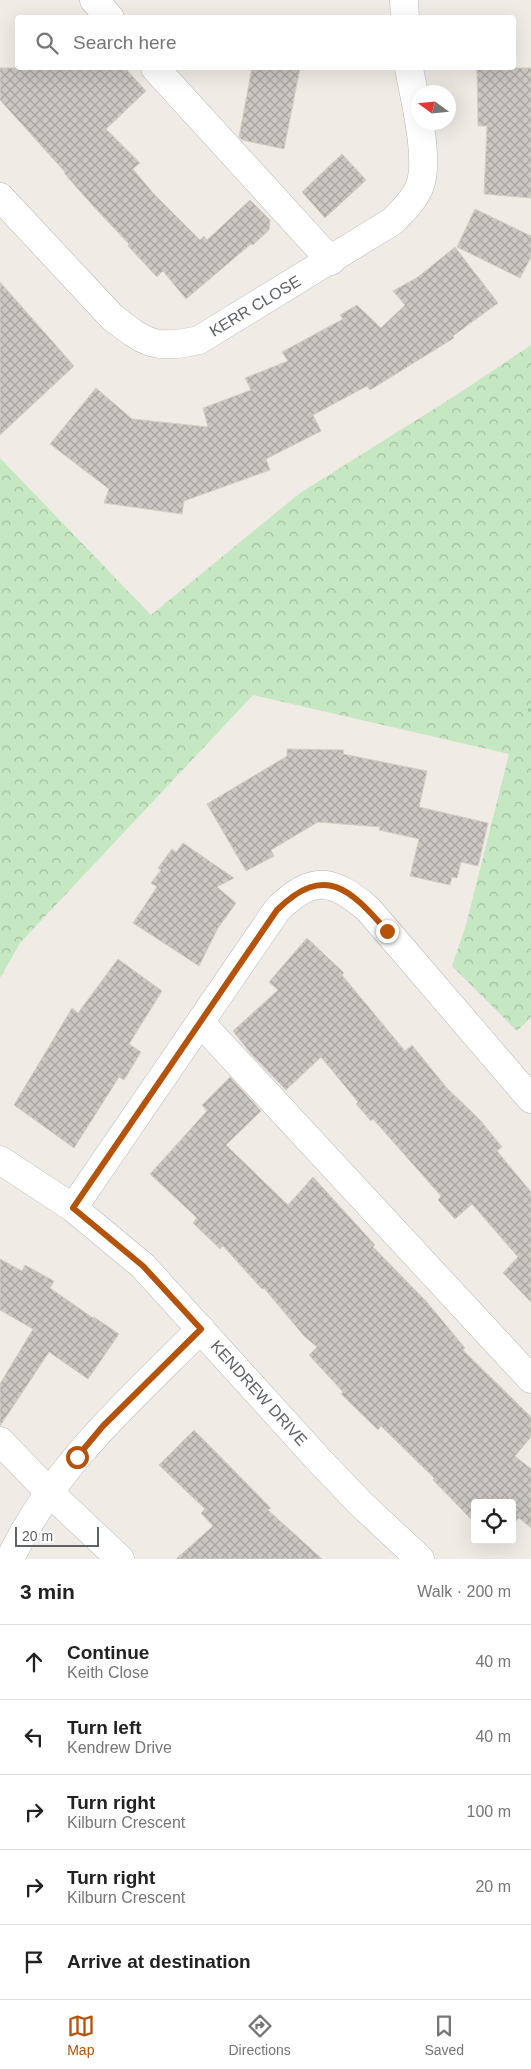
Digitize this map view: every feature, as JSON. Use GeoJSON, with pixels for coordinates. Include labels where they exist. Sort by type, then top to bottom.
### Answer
{"type":"FeatureCollection","features":[{"type":"Feature","properties":{"kind":"street"},"geometry":{"type":"LineString","coordinates":[[94,0],[107,15]]}},
{"type":"Feature","properties":{"kind":"street"},"geometry":{"type":"LineString","coordinates":[[404,0],[405,15]]}},
{"type":"Feature","properties":{"kind":"street"},"geometry":{"type":"LineString","coordinates":[[157,70],[331,261]]}},
{"type":"Feature","properties":{"kind":"street","name":"KERR CLOSE"},"geometry":{"type":"LineString","coordinates":[[0,196],[112,316],[132,333],[154,344],[176,345],[199,340],[331,261],[393,221],[412,203],[420,186],[422,141],[409,70]]}},
{"type":"Feature","properties":{"kind":"street"},"geometry":{"type":"LineString","coordinates":[[73,1208],[277,910],[290,897],[305,888],[320,884],[337,887],[350,894],[368,909],[531,1099]]}},
{"type":"Feature","properties":{"kind":"street"},"geometry":{"type":"LineString","coordinates":[[201,1023],[531,1379]]}},
{"type":"Feature","properties":{"kind":"street","name":"KENDREW DRIVE"},"geometry":{"type":"LineString","coordinates":[[0,1160],[73,1208],[143,1266],[318,1459],[361,1504],[420,1559]]}},
{"type":"Feature","properties":{"kind":"street"},"geometry":{"type":"LineString","coordinates":[[10,1559],[31,1521],[50,1493],[103,1426],[201,1329]]}},
{"type":"Feature","properties":{"kind":"street"},"geometry":{"type":"LineString","coordinates":[[0,1441],[50,1493],[120,1559]]}},
{"type":"Feature","properties":{"kind":"green space"},"geometry":{"type":"Polygon","coordinates":[[[531,345],[531,1017],[517,1031],[452,966],[466,925],[509,754],[253,695],[20,943],[0,978],[0,458],[151,615],[300,493],[461,392],[531,345]]]}},
{"type":"Feature","properties":{"kind":"building"},"geometry":{"type":"Polygon","coordinates":[[[0,68],[15,68],[15,70],[127,70],[146,91],[106,129],[140,163],[133,169],[153,193],[200,240],[204,236],[207,240],[250,200],[270,220],[269,230],[186,299],[163,271],[157,277],[128,246],[129,244],[0,100],[0,68]]]}},
{"type":"Feature","properties":{"kind":"building"},"geometry":{"type":"Polygon","coordinates":[[[531,68],[531,198],[484,194],[487,126],[478,126],[477,70],[531,68]]]}},
{"type":"Feature","properties":{"kind":"building"},"geometry":{"type":"Polygon","coordinates":[[[252,70],[300,70],[284,149],[242,140],[239,137],[252,70]]]}},
{"type":"Feature","properties":{"kind":"building"},"geometry":{"type":"Polygon","coordinates":[[[342,154],[366,180],[325,218],[302,192],[342,154]]]}},
{"type":"Feature","properties":{"kind":"building"},"geometry":{"type":"Polygon","coordinates":[[[475,209],[531,236],[531,257],[520,278],[457,247],[475,209]]]}},
{"type":"Feature","properties":{"kind":"building"},"geometry":{"type":"Polygon","coordinates":[[[455,247],[498,303],[453,336],[454,338],[370,390],[367,386],[313,415],[321,431],[266,459],[270,470],[184,501],[182,514],[104,503],[109,489],[50,444],[96,388],[132,419],[208,427],[203,408],[251,390],[245,378],[288,361],[282,352],[343,319],[340,315],[357,305],[381,328],[405,305],[393,291],[418,277],[455,247]]]}},
{"type":"Feature","properties":{"kind":"building"},"geometry":{"type":"Polygon","coordinates":[[[0,282],[74,366],[0,435],[0,282]]]}},
{"type":"Feature","properties":{"kind":"building"},"geometry":{"type":"Polygon","coordinates":[[[287,749],[344,750],[343,754],[427,771],[419,807],[488,823],[478,866],[461,862],[457,878],[452,877],[450,885],[410,876],[419,839],[379,830],[380,827],[318,822],[271,850],[274,856],[246,871],[207,804],[287,756],[287,749]]]}},
{"type":"Feature","properties":{"kind":"building"},"geometry":{"type":"Polygon","coordinates":[[[183,843],[234,878],[217,887],[236,903],[218,928],[199,966],[133,923],[157,887],[151,883],[161,870],[158,868],[172,849],[176,852],[183,843]]]}},
{"type":"Feature","properties":{"kind":"building"},"geometry":{"type":"Polygon","coordinates":[[[307,938],[344,973],[342,975],[405,1051],[412,1045],[446,1087],[480,1120],[502,1147],[497,1151],[531,1192],[531,1302],[503,1273],[518,1257],[472,1204],[455,1219],[438,1200],[441,1196],[373,1119],[371,1121],[356,1104],[358,1102],[321,1057],[286,1090],[252,1055],[233,1031],[278,990],[269,982],[307,938]]]}},
{"type":"Feature","properties":{"kind":"building"},"geometry":{"type":"Polygon","coordinates":[[[118,959],[162,991],[129,1044],[141,1052],[124,1080],[119,1077],[74,1148],[14,1105],[72,1008],[78,1013],[118,959]]]}},
{"type":"Feature","properties":{"kind":"building"},"geometry":{"type":"Polygon","coordinates":[[[230,1077],[261,1111],[226,1145],[288,1205],[313,1177],[375,1245],[373,1247],[426,1301],[465,1348],[463,1350],[531,1417],[531,1437],[515,1456],[531,1469],[531,1528],[519,1518],[516,1521],[516,1499],[471,1499],[471,1519],[469,1517],[433,1480],[434,1478],[381,1426],[378,1430],[341,1394],[343,1392],[309,1355],[317,1347],[304,1336],[264,1288],[262,1289],[223,1246],[220,1249],[193,1223],[197,1218],[150,1174],[207,1111],[202,1105],[230,1077]]]}},
{"type":"Feature","properties":{"kind":"building"},"geometry":{"type":"Polygon","coordinates":[[[0,1259],[22,1271],[25,1265],[54,1281],[50,1288],[119,1334],[88,1379],[49,1352],[0,1426],[0,1384],[33,1329],[0,1310],[0,1259]]]}},
{"type":"Feature","properties":{"kind":"building"},"geometry":{"type":"Polygon","coordinates":[[[194,1430],[271,1508],[268,1510],[322,1559],[176,1559],[213,1526],[201,1513],[205,1509],[159,1465],[194,1430]]]}},
{"type":"Feature","properties":{"kind":"route"},"geometry":{"type":"LineString","coordinates":[[77,1457],[103,1426],[201,1329],[143,1266],[73,1208],[277,910],[290,897],[305,888],[320,884],[337,887],[350,894],[368,909],[387,931]]}}]}
